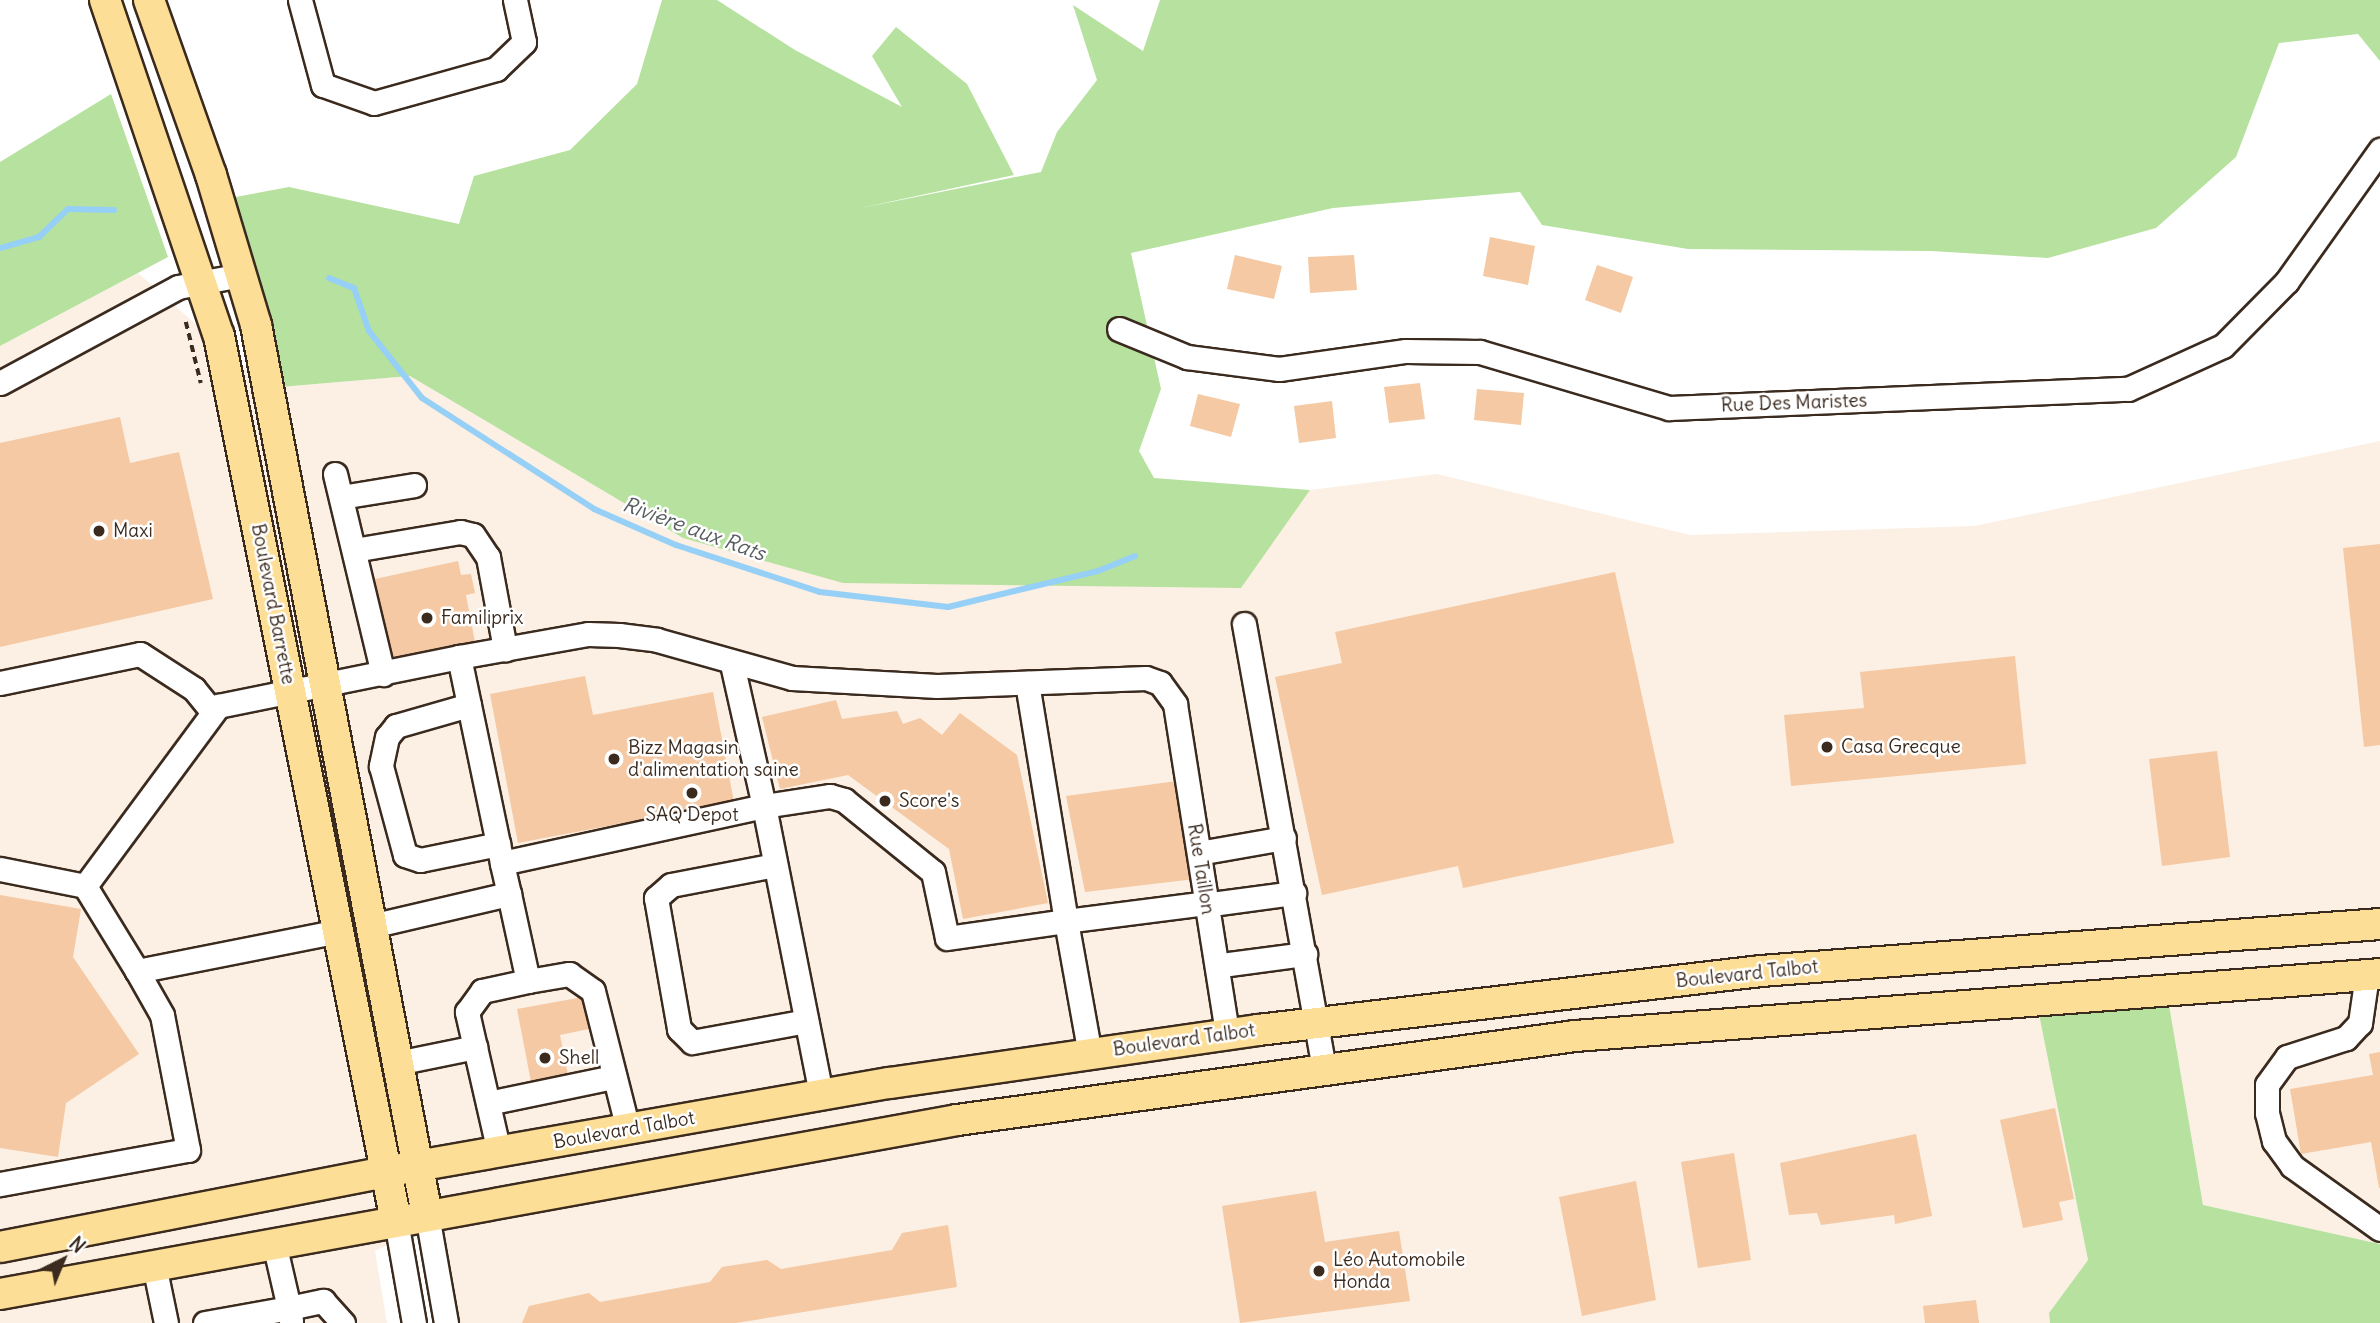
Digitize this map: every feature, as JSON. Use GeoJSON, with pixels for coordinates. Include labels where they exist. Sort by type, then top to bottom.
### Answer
{"type":"FeatureCollection","features":[{"type":"Feature","properties":{"kind":"main road","name":"Boulevard Barrette"},"geometry":{"type":"LineString","coordinates":[[105,0],[219,336],[396,1221]]}},
{"type":"Feature","properties":{"kind":"main road","name":"Boulevard Barrette"},"geometry":{"type":"LineString","coordinates":[[149,0],[256,325],[427,1215]]}},
{"type":"Feature","properties":{"kind":"main road","name":"Boulevard Talbot"},"geometry":{"type":"LineString","coordinates":[[0,1247],[417,1166],[821,1095],[1227,1034],[1761,971],[2380,924]]}},
{"type":"Feature","properties":{"kind":"main road"},"geometry":{"type":"LineString","coordinates":[[0,1294],[957,1120],[1575,1036],[2374,975]]}},
{"type":"Feature","properties":{"kind":"street"},"geometry":{"type":"LineString","coordinates":[[300,0],[323,85],[374,103],[496,69],[524,42],[516,0]]}},
{"type":"Feature","properties":{"kind":"street","name":"Rue Des Maristes"},"geometry":{"type":"LineString","coordinates":[[1119,329],[1187,357],[1279,369],[1406,351],[1480,352],[1669,408],[2128,389],[2223,346],[2287,281],[2380,150]]}},
{"type":"Feature","properties":{"kind":"street"},"geometry":{"type":"LineString","coordinates":[[0,383],[171,291],[200,281],[241,275]]}},
{"type":"Feature","properties":{"kind":"street"},"geometry":{"type":"LineString","coordinates":[[335,474],[383,674]]}},
{"type":"Feature","properties":{"kind":"street"},"geometry":{"type":"LineString","coordinates":[[341,497],[414,485]]}},
{"type":"Feature","properties":{"kind":"street"},"geometry":{"type":"LineString","coordinates":[[354,550],[460,532],[473,536],[488,557],[505,649]]}},
{"type":"Feature","properties":{"kind":"street"},"geometry":{"type":"LineString","coordinates":[[1244,624],[1293,892],[1320,1022],[1324,1070]]}},
{"type":"Feature","properties":{"kind":"street"},"geometry":{"type":"LineString","coordinates":[[85,886],[211,710],[459,657],[588,634],[657,640],[732,664],[792,678],[937,685],[1027,683],[1090,1054]]}},
{"type":"Feature","properties":{"kind":"street"},"geometry":{"type":"LineString","coordinates":[[0,683],[140,654],[194,690],[211,710]]}},
{"type":"Feature","properties":{"kind":"street"},"geometry":{"type":"LineString","coordinates":[[459,657],[528,981]]}},
{"type":"Feature","properties":{"kind":"street"},"geometry":{"type":"LineString","coordinates":[[732,664],[764,806],[821,1095]]}},
{"type":"Feature","properties":{"kind":"street","name":"Rue Taillon"},"geometry":{"type":"LineString","coordinates":[[1027,683],[1146,678],[1160,683],[1175,704],[1213,903],[1227,1034]]}},
{"type":"Feature","properties":{"kind":"street"},"geometry":{"type":"LineString","coordinates":[[469,705],[396,726],[387,737],[381,766],[405,855],[420,860],[500,854],[830,796],[844,800],[928,866],[947,938],[1293,892]]}},
{"type":"Feature","properties":{"kind":"street"},"geometry":{"type":"LineString","coordinates":[[1210,851],[1284,838]]}},
{"type":"Feature","properties":{"kind":"street"},"geometry":{"type":"LineString","coordinates":[[775,865],[671,886],[656,898],[679,1029],[692,1042],[806,1021]]}},
{"type":"Feature","properties":{"kind":"street"},"geometry":{"type":"LineString","coordinates":[[0,869],[85,886],[162,1015],[188,1150],[0,1184]]}},
{"type":"Feature","properties":{"kind":"street"},"geometry":{"type":"LineString","coordinates":[[371,926],[509,894]]}},
{"type":"Feature","properties":{"kind":"street"},"geometry":{"type":"LineString","coordinates":[[137,971],[338,931]]}},
{"type":"Feature","properties":{"kind":"street"},"geometry":{"type":"LineString","coordinates":[[1229,964],[1305,954]]}},
{"type":"Feature","properties":{"kind":"street"},"geometry":{"type":"LineString","coordinates":[[499,1152],[467,1012],[472,998],[528,981],[569,974],[593,991],[628,1129]]}},
{"type":"Feature","properties":{"kind":"street"},"geometry":{"type":"LineString","coordinates":[[2374,975],[2360,1023],[2346,1038],[2287,1057],[2267,1085],[2267,1113],[2274,1141],[2292,1166],[2380,1229]]}},
{"type":"Feature","properties":{"kind":"street"},"geometry":{"type":"LineString","coordinates":[[397,1063],[475,1047]]}},
{"type":"Feature","properties":{"kind":"street"},"geometry":{"type":"LineString","coordinates":[[488,1103],[614,1077]]}},
{"type":"Feature","properties":{"kind":"street"},"geometry":{"type":"LineString","coordinates":[[427,1215],[446,1323]]}},
{"type":"Feature","properties":{"kind":"street"},"geometry":{"type":"LineString","coordinates":[[396,1221],[414,1323]]}},
{"type":"Feature","properties":{"kind":"street"},"geometry":{"type":"LineString","coordinates":[[274,1243],[301,1314]]}},
{"type":"Feature","properties":{"kind":"street"},"geometry":{"type":"LineString","coordinates":[[154,1265],[166,1323]]}},
{"type":"Feature","properties":{"kind":"street"},"geometry":{"type":"LineString","coordinates":[[214,1322],[301,1314],[323,1301],[343,1323]]}},
{"type":"Feature","properties":{"kind":"shaded area"},"geometry":{"type":"Polygon","coordinates":[[[138,273],[268,388],[410,376],[683,538],[1240,588],[1310,490],[1437,474],[1690,535],[1975,526],[2380,441],[2380,1244],[2203,1205],[2167,993],[2036,999],[2088,1260],[2049,1313],[2050,1323],[459,1323],[439,1221],[375,1251],[387,1323],[0,1323],[0,346],[138,273]]]}},
{"type":"Feature","properties":{"kind":"green space"},"geometry":{"type":"Polygon","coordinates":[[[662,0],[717,0],[795,50],[902,107],[872,56],[896,27],[967,84],[1014,175],[856,209],[1041,172],[1057,132],[1097,80],[1073,5],[1143,51],[1160,0],[2380,0],[2380,61],[2358,34],[2279,43],[2236,157],[2156,228],[2048,258],[1931,251],[1688,249],[1542,225],[1520,192],[1333,208],[1131,253],[1161,389],[1139,451],[1154,478],[1310,490],[1241,588],[843,583],[683,538],[410,376],[268,388],[219,200],[289,187],[459,224],[474,176],[570,150],[637,84],[662,0]]]}},
{"type":"Feature","properties":{"kind":"green space"},"geometry":{"type":"Polygon","coordinates":[[[111,94],[168,257],[0,346],[0,162],[111,94]]]}},
{"type":"Feature","properties":{"kind":"green space"},"geometry":{"type":"Polygon","coordinates":[[[2167,993],[2203,1205],[2380,1244],[2380,1323],[2050,1323],[2049,1313],[2088,1260],[2036,999],[2167,993]]]}},
{"type":"Feature","properties":{"kind":"building"},"geometry":{"type":"Polygon","coordinates":[[[1490,237],[1535,246],[1528,285],[1483,276],[1490,237]]]}},
{"type":"Feature","properties":{"kind":"building"},"geometry":{"type":"Polygon","coordinates":[[[1235,255],[1282,266],[1274,299],[1227,289],[1235,255]]]}},
{"type":"Feature","properties":{"kind":"building"},"geometry":{"type":"Polygon","coordinates":[[[1354,255],[1357,290],[1310,293],[1308,257],[1354,255]]]}},
{"type":"Feature","properties":{"kind":"building"},"geometry":{"type":"Polygon","coordinates":[[[1597,265],[1633,277],[1621,313],[1585,300],[1597,265]]]}},
{"type":"Feature","properties":{"kind":"building"},"geometry":{"type":"Polygon","coordinates":[[[1420,383],[1425,419],[1389,423],[1384,387],[1420,383]]]}},
{"type":"Feature","properties":{"kind":"building"},"geometry":{"type":"Polygon","coordinates":[[[1477,389],[1524,393],[1521,425],[1474,420],[1477,389]]]}},
{"type":"Feature","properties":{"kind":"building"},"geometry":{"type":"Polygon","coordinates":[[[1198,394],[1240,404],[1231,437],[1190,426],[1198,394]]]}},
{"type":"Feature","properties":{"kind":"building"},"geometry":{"type":"Polygon","coordinates":[[[1332,401],[1336,438],[1299,443],[1294,406],[1332,401]]]}},
{"type":"Feature","properties":{"kind":"building","name":"Maxi"},"geometry":{"type":"Polygon","coordinates":[[[120,417],[130,463],[179,452],[213,599],[0,647],[0,443],[120,417]]]}},
{"type":"Feature","properties":{"kind":"building"},"geometry":{"type":"Polygon","coordinates":[[[2380,544],[2380,745],[2364,747],[2343,548],[2380,544]]]}},
{"type":"Feature","properties":{"kind":"building","name":"Familiprix"},"geometry":{"type":"Polygon","coordinates":[[[458,561],[461,575],[471,574],[475,593],[466,595],[475,642],[391,659],[375,579],[458,561]]]}},
{"type":"Feature","properties":{"kind":"building"},"geometry":{"type":"Polygon","coordinates":[[[1615,572],[1674,843],[1463,888],[1458,866],[1322,895],[1275,677],[1342,663],[1335,632],[1615,572]]]}},
{"type":"Feature","properties":{"kind":"building"},"geometry":{"type":"Polygon","coordinates":[[[2015,656],[2026,764],[1791,786],[1784,715],[1864,708],[1860,672],[2015,656]]]}},
{"type":"Feature","properties":{"kind":"building","name":"Bizz Magasin d'alimentation saine"},"geometry":{"type":"Polygon","coordinates":[[[585,676],[593,715],[713,692],[734,802],[518,843],[490,694],[585,676]]]}},
{"type":"Feature","properties":{"kind":"building"},"geometry":{"type":"Polygon","coordinates":[[[836,700],[842,719],[897,711],[903,724],[920,718],[942,735],[960,713],[1017,755],[1048,903],[963,919],[949,849],[848,775],[780,789],[762,717],[836,700]]]}},
{"type":"Feature","properties":{"kind":"building"},"geometry":{"type":"Polygon","coordinates":[[[2217,751],[2230,857],[2162,866],[2149,759],[2217,751]]]}},
{"type":"Feature","properties":{"kind":"building"},"geometry":{"type":"Polygon","coordinates":[[[1177,781],[1195,879],[1085,892],[1066,796],[1177,781]]]}},
{"type":"Feature","properties":{"kind":"building"},"geometry":{"type":"Polygon","coordinates":[[[0,895],[81,909],[73,957],[139,1054],[66,1103],[58,1157],[0,1148],[0,895]]]}},
{"type":"Feature","properties":{"kind":"building","name":"Shell"},"geometry":{"type":"Polygon","coordinates":[[[583,997],[589,1029],[560,1035],[569,1080],[532,1087],[517,1009],[583,997]]]}},
{"type":"Feature","properties":{"kind":"building"},"geometry":{"type":"Polygon","coordinates":[[[2380,1052],[2379,1188],[2371,1142],[2301,1154],[2290,1089],[2373,1075],[2369,1054],[2380,1052]]]}},
{"type":"Feature","properties":{"kind":"building"},"geometry":{"type":"Polygon","coordinates":[[[2055,1108],[2074,1199],[2059,1202],[2063,1220],[2023,1228],[2000,1120],[2055,1108]]]}},
{"type":"Feature","properties":{"kind":"building"},"geometry":{"type":"Polygon","coordinates":[[[1916,1134],[1932,1216],[1895,1224],[1894,1215],[1821,1225],[1817,1213],[1789,1215],[1780,1163],[1916,1134]]]}},
{"type":"Feature","properties":{"kind":"building"},"geometry":{"type":"Polygon","coordinates":[[[1734,1153],[1751,1260],[1698,1268],[1681,1162],[1734,1153]]]}},
{"type":"Feature","properties":{"kind":"building"},"geometry":{"type":"Polygon","coordinates":[[[1636,1181],[1656,1300],[1582,1316],[1559,1197],[1636,1181]]]}},
{"type":"Feature","properties":{"kind":"building","name":"Léo Automobile Honda"},"geometry":{"type":"Polygon","coordinates":[[[1316,1191],[1325,1242],[1399,1231],[1410,1301],[1240,1323],[1222,1206],[1316,1191]]]}},
{"type":"Feature","properties":{"kind":"building"},"geometry":{"type":"Polygon","coordinates":[[[948,1225],[957,1287],[736,1323],[522,1323],[529,1306],[589,1293],[600,1302],[710,1282],[722,1267],[767,1260],[781,1269],[892,1250],[902,1233],[948,1225]]]}},
{"type":"Feature","properties":{"kind":"building"},"geometry":{"type":"Polygon","coordinates":[[[1976,1300],[1979,1323],[1925,1323],[1923,1306],[1976,1300]]]}},
{"type":"Feature","properties":{"kind":"waterway","name":"Rivière aux Rats"},"geometry":{"type":"LineString","coordinates":[[0,248],[39,237],[68,209],[114,210]]}},
{"type":"Feature","properties":{"kind":"waterway","name":"Rivière aux Rats"},"geometry":{"type":"LineString","coordinates":[[329,278],[354,288],[369,331],[422,398],[594,509],[676,545],[820,592],[948,607],[1098,571],[1135,556]]}},
{"type":"Feature","properties":{"kind":"place","name":"Maxi"},"geometry":{"type":"Point","coordinates":[99,531]}},
{"type":"Feature","properties":{"kind":"place","name":"Familiprix"},"geometry":{"type":"Point","coordinates":[427,618]}},
{"type":"Feature","properties":{"kind":"place","name":"Casa Grecque"},"geometry":{"type":"Point","coordinates":[1827,747]}},
{"type":"Feature","properties":{"kind":"place","name":"Bizz Magasin d'alimentation saine"},"geometry":{"type":"Point","coordinates":[614,759]}},
{"type":"Feature","properties":{"kind":"place","name":"SAQ Depot"},"geometry":{"type":"Point","coordinates":[692,793]}},
{"type":"Feature","properties":{"kind":"place","name":"Score's"},"geometry":{"type":"Point","coordinates":[885,801]}},
{"type":"Feature","properties":{"kind":"place","name":"Shell"},"geometry":{"type":"Point","coordinates":[545,1058]}},
{"type":"Feature","properties":{"kind":"place","name":"Léo Automobile Honda"},"geometry":{"type":"Point","coordinates":[1319,1271]}}]}
